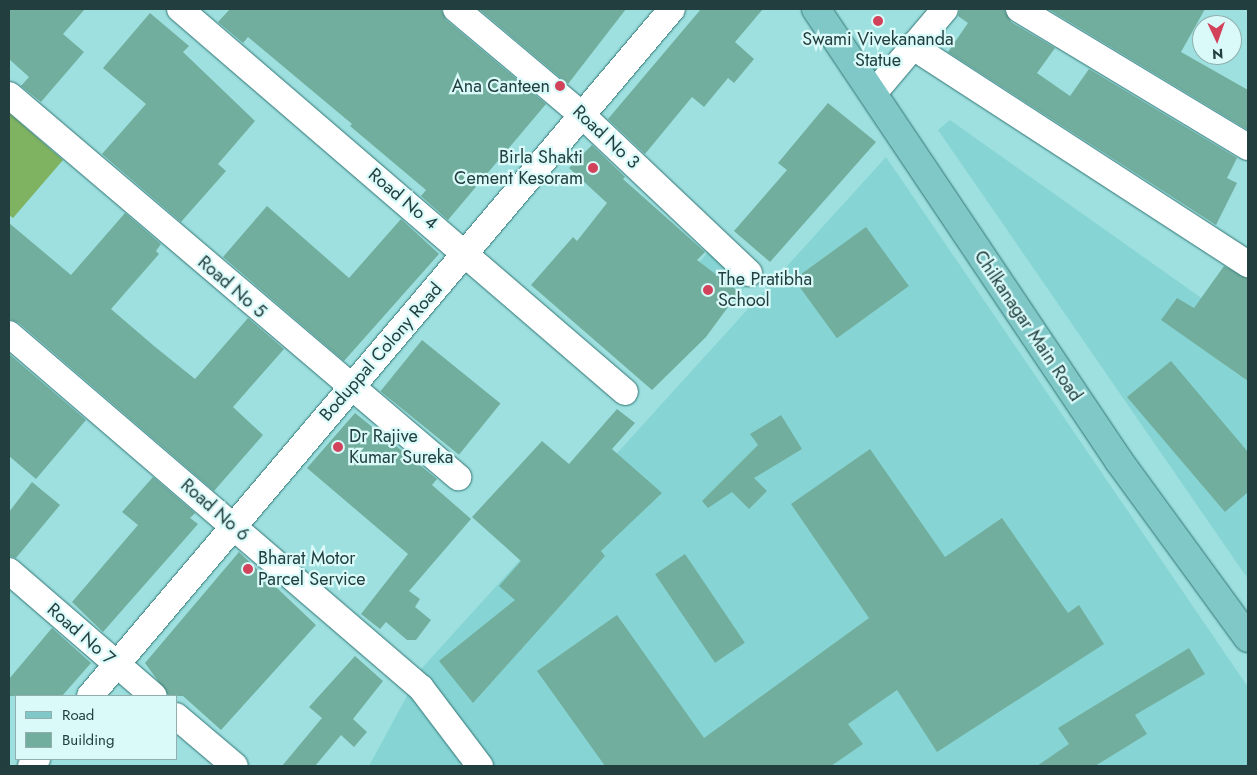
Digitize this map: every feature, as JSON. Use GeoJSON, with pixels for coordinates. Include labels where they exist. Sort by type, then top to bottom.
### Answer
{"type":"FeatureCollection","features":[{"type":"Feature","properties":{"kind":"main road","name":"Chilkanagar Main Road"},"geometry":{"type":"LineString","coordinates":[[816,9],[1119,461],[1248,638]]}},
{"type":"Feature","properties":{"kind":"street","name":"Road No 4"},"geometry":{"type":"LineString","coordinates":[[180,9],[626,392]]}},
{"type":"Feature","properties":{"kind":"street","name":"Road No 3"},"geometry":{"type":"LineString","coordinates":[[456,9],[582,115],[749,273]]}},
{"type":"Feature","properties":{"kind":"street","name":"Boduppal Colony Road"},"geometry":{"type":"LineString","coordinates":[[91,695],[349,387],[467,254],[672,9]]}},
{"type":"Feature","properties":{"kind":"street"},"geometry":{"type":"LineString","coordinates":[[873,94],[945,9]]}},
{"type":"Feature","properties":{"kind":"street"},"geometry":{"type":"LineString","coordinates":[[1018,9],[1248,147]]}},
{"type":"Feature","properties":{"kind":"street"},"geometry":{"type":"LineString","coordinates":[[912,46],[1248,264]]}},
{"type":"Feature","properties":{"kind":"street","name":"Road No 5"},"geometry":{"type":"LineString","coordinates":[[9,95],[349,387],[458,477]]}},
{"type":"Feature","properties":{"kind":"street","name":"Road No 6"},"geometry":{"type":"LineString","coordinates":[[9,334],[421,688],[480,766]]}},
{"type":"Feature","properties":{"kind":"street","name":"Road No 7"},"geometry":{"type":"LineString","coordinates":[[9,571],[153,695]]}},
{"type":"Feature","properties":{"kind":"street"},"geometry":{"type":"LineString","coordinates":[[178,718],[235,766]]}},
{"type":"Feature","properties":{"kind":"shaded area"},"geometry":{"type":"Polygon","coordinates":[[[950,120],[1248,331],[1248,579],[938,130],[950,120]]]}},
{"type":"Feature","properties":{"kind":"shaded area"},"geometry":{"type":"Polygon","coordinates":[[[886,157],[1248,687],[1248,766],[369,766],[422,668],[886,157]]]}},
{"type":"Feature","properties":{"kind":"shaded area","name":"The Pratibha School"},"geometry":{"type":"Polygon","coordinates":[[[713,246],[752,279],[705,335],[665,303],[713,246]]]}},
{"type":"Feature","properties":{"kind":"green space"},"geometry":{"type":"Polygon","coordinates":[[[9,113],[63,160],[13,218],[9,215],[9,113]]]}},
{"type":"Feature","properties":{"kind":"building"},"geometry":{"type":"Polygon","coordinates":[[[9,9],[85,9],[63,34],[84,52],[41,102],[21,86],[29,77],[9,59],[9,9]]]}},
{"type":"Feature","properties":{"kind":"building"},"geometry":{"type":"Polygon","coordinates":[[[230,9],[441,9],[446,20],[546,104],[448,220],[421,196],[426,190],[350,126],[352,124],[248,37],[243,43],[218,22],[230,9]]]}},
{"type":"Feature","properties":{"kind":"building"},"geometry":{"type":"Polygon","coordinates":[[[479,9],[626,9],[568,84],[479,9]]]}},
{"type":"Feature","properties":{"kind":"building"},"geometry":{"type":"Polygon","coordinates":[[[701,9],[763,9],[735,42],[754,59],[734,83],[728,78],[704,107],[692,97],[645,154],[608,119],[701,9]]]}},
{"type":"Feature","properties":{"kind":"building"},"geometry":{"type":"Polygon","coordinates":[[[960,9],[1004,9],[1011,22],[1055,48],[1037,73],[1070,96],[1089,69],[1237,158],[1227,178],[1237,183],[1216,225],[948,52],[968,23],[958,16],[960,9]]]}},
{"type":"Feature","properties":{"kind":"building"},"geometry":{"type":"Polygon","coordinates":[[[1048,9],[1205,9],[1202,15],[1192,15],[1192,32],[1181,52],[1192,58],[1192,65],[1204,65],[1248,90],[1248,130],[1048,9]]]}},
{"type":"Feature","properties":{"kind":"building"},"geometry":{"type":"Polygon","coordinates":[[[150,13],[189,46],[183,52],[255,121],[218,164],[226,171],[181,222],[102,154],[146,104],[103,68],[150,13]]]}},
{"type":"Feature","properties":{"kind":"building"},"geometry":{"type":"Polygon","coordinates":[[[828,103],[876,142],[770,262],[734,231],[787,170],[778,163],[828,103]]]}},
{"type":"Feature","properties":{"kind":"building"},"geometry":{"type":"Polygon","coordinates":[[[592,145],[625,177],[623,179],[705,252],[697,260],[739,292],[706,337],[652,390],[531,285],[573,237],[577,241],[607,203],[569,168],[592,145]]]}},
{"type":"Feature","properties":{"kind":"building"},"geometry":{"type":"Polygon","coordinates":[[[267,206],[349,278],[401,219],[439,254],[344,361],[223,257],[267,206]]]}},
{"type":"Feature","properties":{"kind":"building"},"geometry":{"type":"Polygon","coordinates":[[[125,213],[161,244],[156,251],[159,254],[111,309],[154,346],[195,379],[248,318],[284,349],[233,407],[263,435],[214,491],[19,323],[9,319],[9,223],[71,275],[125,213]]]}},
{"type":"Feature","properties":{"kind":"building"},"geometry":{"type":"Polygon","coordinates":[[[866,227],[909,286],[837,338],[794,279],[866,227]]]}},
{"type":"Feature","properties":{"kind":"building"},"geometry":{"type":"Polygon","coordinates":[[[1224,266],[1248,279],[1248,381],[1161,320],[1177,298],[1194,308],[1224,266]]]}},
{"type":"Feature","properties":{"kind":"building"},"geometry":{"type":"Polygon","coordinates":[[[422,340],[500,404],[459,455],[380,391],[422,340]]]}},
{"type":"Feature","properties":{"kind":"building"},"geometry":{"type":"Polygon","coordinates":[[[9,354],[86,420],[36,479],[9,456],[9,354]]]}},
{"type":"Feature","properties":{"kind":"building"},"geometry":{"type":"Polygon","coordinates":[[[1171,361],[1248,452],[1248,492],[1225,512],[1127,397],[1171,361]]]}},
{"type":"Feature","properties":{"kind":"building"},"geometry":{"type":"Polygon","coordinates":[[[617,409],[635,423],[612,449],[662,493],[601,551],[605,556],[473,703],[439,661],[515,600],[499,586],[521,561],[472,517],[542,441],[569,464],[617,409]]]}},
{"type":"Feature","properties":{"kind":"building"},"geometry":{"type":"Polygon","coordinates":[[[355,413],[437,479],[432,485],[471,519],[409,591],[420,599],[415,607],[431,620],[416,640],[407,640],[386,622],[380,629],[361,614],[408,554],[307,468],[355,413]]]}},
{"type":"Feature","properties":{"kind":"building"},"geometry":{"type":"Polygon","coordinates":[[[781,415],[802,449],[754,478],[767,491],[749,509],[732,492],[708,508],[702,501],[758,445],[750,434],[781,415]]]}},
{"type":"Feature","properties":{"kind":"building"},"geometry":{"type":"Polygon","coordinates":[[[870,449],[945,557],[1002,518],[1068,613],[1079,605],[1104,644],[937,752],[897,690],[848,724],[863,744],[831,766],[605,766],[537,671],[617,615],[704,738],[869,618],[791,504],[870,449]]]}},
{"type":"Feature","properties":{"kind":"building"},"geometry":{"type":"Polygon","coordinates":[[[153,477],[195,513],[190,518],[198,524],[103,632],[72,602],[138,525],[122,512],[153,477]]]}},
{"type":"Feature","properties":{"kind":"building"},"geometry":{"type":"Polygon","coordinates":[[[32,482],[60,505],[16,558],[9,556],[9,512],[32,482]]]}},
{"type":"Feature","properties":{"kind":"building"},"geometry":{"type":"Polygon","coordinates":[[[239,552],[316,625],[221,730],[183,696],[168,695],[145,663],[239,552]]]}},
{"type":"Feature","properties":{"kind":"building"},"geometry":{"type":"Polygon","coordinates":[[[685,554],[745,643],[715,663],[655,574],[685,554]]]}},
{"type":"Feature","properties":{"kind":"building"},"geometry":{"type":"Polygon","coordinates":[[[52,628],[91,663],[63,695],[9,696],[9,679],[52,628]]]}},
{"type":"Feature","properties":{"kind":"building"},"geometry":{"type":"Polygon","coordinates":[[[1189,648],[1205,674],[1135,715],[1147,734],[1095,766],[1037,766],[1069,744],[1058,728],[1189,648]]]}},
{"type":"Feature","properties":{"kind":"building"},"geometry":{"type":"Polygon","coordinates":[[[355,656],[383,681],[353,719],[367,732],[354,747],[341,735],[315,766],[282,766],[322,718],[309,707],[355,656]]]}},
{"type":"Feature","properties":{"kind":"place","name":"Swami Vivekananda Statue"},"geometry":{"type":"Point","coordinates":[878,21]}},
{"type":"Feature","properties":{"kind":"place","name":"Ana Canteen"},"geometry":{"type":"Point","coordinates":[560,86]}},
{"type":"Feature","properties":{"kind":"place","name":"Birla Shakti Cement Kesoram"},"geometry":{"type":"Point","coordinates":[593,168]}},
{"type":"Feature","properties":{"kind":"place","name":"The Pratibha School"},"geometry":{"type":"Point","coordinates":[708,290]}},
{"type":"Feature","properties":{"kind":"place","name":"Dr Rajive Kumar Sureka"},"geometry":{"type":"Point","coordinates":[338,447]}},
{"type":"Feature","properties":{"kind":"place","name":"Bharat Motor Parcel Service"},"geometry":{"type":"Point","coordinates":[248,569]}}]}
